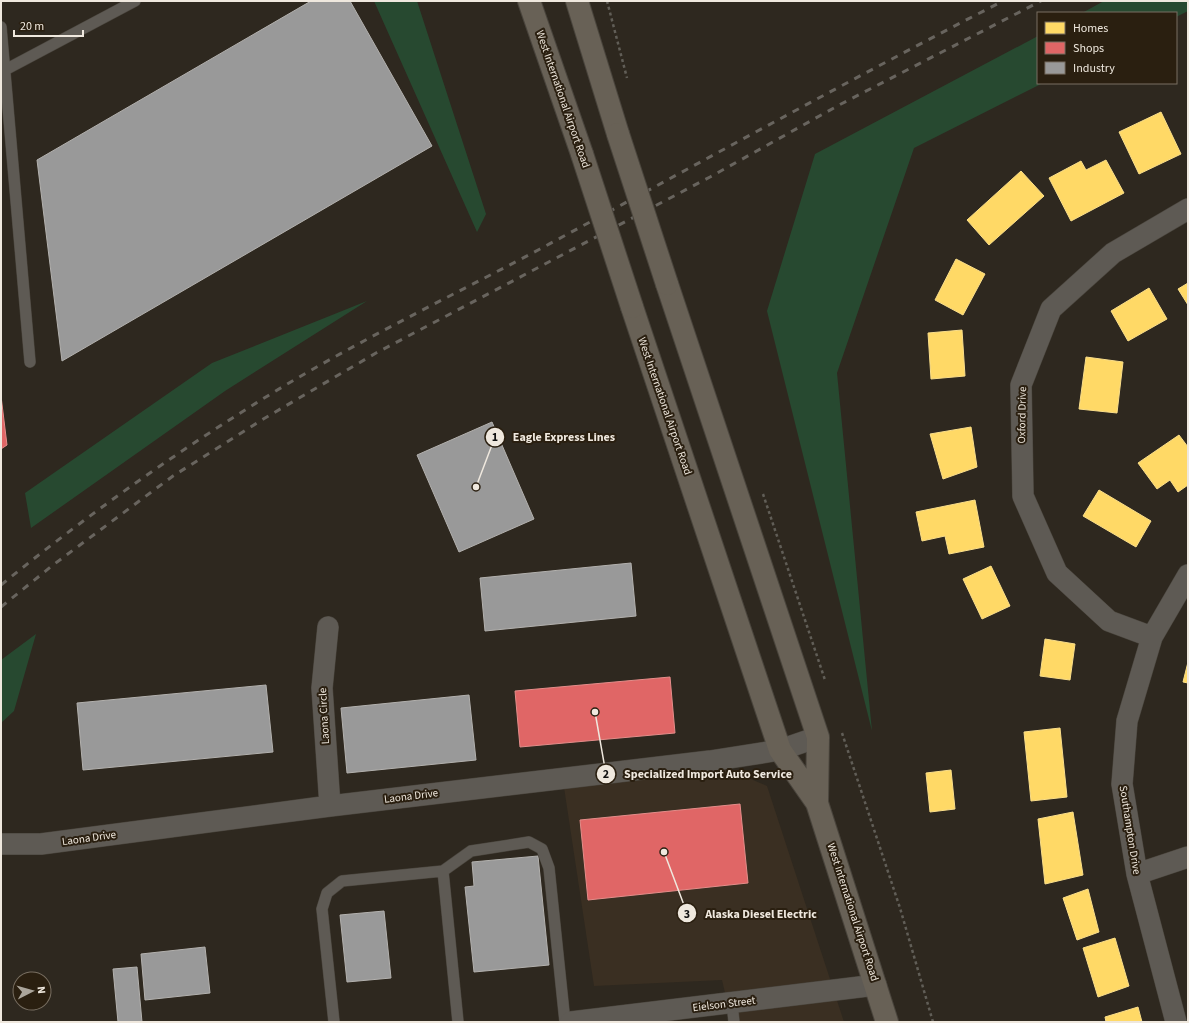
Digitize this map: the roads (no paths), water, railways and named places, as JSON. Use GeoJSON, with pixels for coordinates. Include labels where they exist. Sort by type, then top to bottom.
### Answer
{"type":"FeatureCollection","features":[{"type":"Feature","properties":{"kind":"main road","name":"West International Airport Road"},"geometry":{"type":"LineString","coordinates":[[529,1],[582,154],[780,750],[817,803],[887,1022]]}},
{"type":"Feature","properties":{"kind":"main road","name":"West International Airport Road"},"geometry":{"type":"LineString","coordinates":[[577,1],[618,134],[818,737],[817,803]]}},
{"type":"Feature","properties":{"kind":"street","name":"Oxford Drive"},"geometry":{"type":"LineString","coordinates":[[1152,637],[1108,621],[1057,573],[1023,496],[1021,385],[1051,309],[1113,253],[1188,209]]}},
{"type":"Feature","properties":{"kind":"street","name":"Southampton Drive"},"geometry":{"type":"LineString","coordinates":[[1176,1022],[1137,874],[1122,784],[1127,721],[1152,637],[1188,575]]}},
{"type":"Feature","properties":{"kind":"street","name":"Laona Circle"},"geometry":{"type":"LineString","coordinates":[[328,627],[322,688],[330,806]]}},
{"type":"Feature","properties":{"kind":"street","name":"Laona Drive"},"geometry":{"type":"LineString","coordinates":[[1,844],[40,844],[330,806],[710,761],[780,750],[818,737]]}},
{"type":"Feature","properties":{"kind":"street"},"geometry":{"type":"LineString","coordinates":[[1137,874],[1188,857]]}},
{"type":"Feature","properties":{"kind":"street","name":"Eielson Street"},"geometry":{"type":"LineString","coordinates":[[571,1022],[733,1012],[876,985]]}},
{"type":"Feature","properties":{"kind":"lane"},"geometry":{"type":"LineString","coordinates":[[5,70],[135,1]]}},
{"type":"Feature","properties":{"kind":"lane"},"geometry":{"type":"LineString","coordinates":[[1,27],[30,362]]}},
{"type":"Feature","properties":{"kind":"lane"},"geometry":{"type":"LineString","coordinates":[[334,1022],[322,909],[327,893],[342,882],[443,871],[471,851],[529,842],[542,849],[549,868],[565,1022]]}},
{"type":"Feature","properties":{"kind":"lane"},"geometry":{"type":"LineString","coordinates":[[443,871],[458,1022]]}},
{"type":"Feature","properties":{"kind":"railway"},"geometry":{"type":"LineString","coordinates":[[1,585],[62,537],[156,469],[253,405],[323,363],[540,249],[1003,1]]}},
{"type":"Feature","properties":{"kind":"railway"},"geometry":{"type":"LineString","coordinates":[[1,607],[53,565],[173,476],[265,418],[376,353],[710,177],[841,104],[1041,1]]}},
{"type":"Feature","properties":{"kind":"place","name":"Eagle Express Lines"},"geometry":{"type":"Point","coordinates":[476,487]}},
{"type":"Feature","properties":{"kind":"place","name":"Specialized Import Auto Service"},"geometry":{"type":"Point","coordinates":[595,712]}},
{"type":"Feature","properties":{"kind":"place","name":"Alaska Diesel Electric"},"geometry":{"type":"Point","coordinates":[664,852]}}]}
